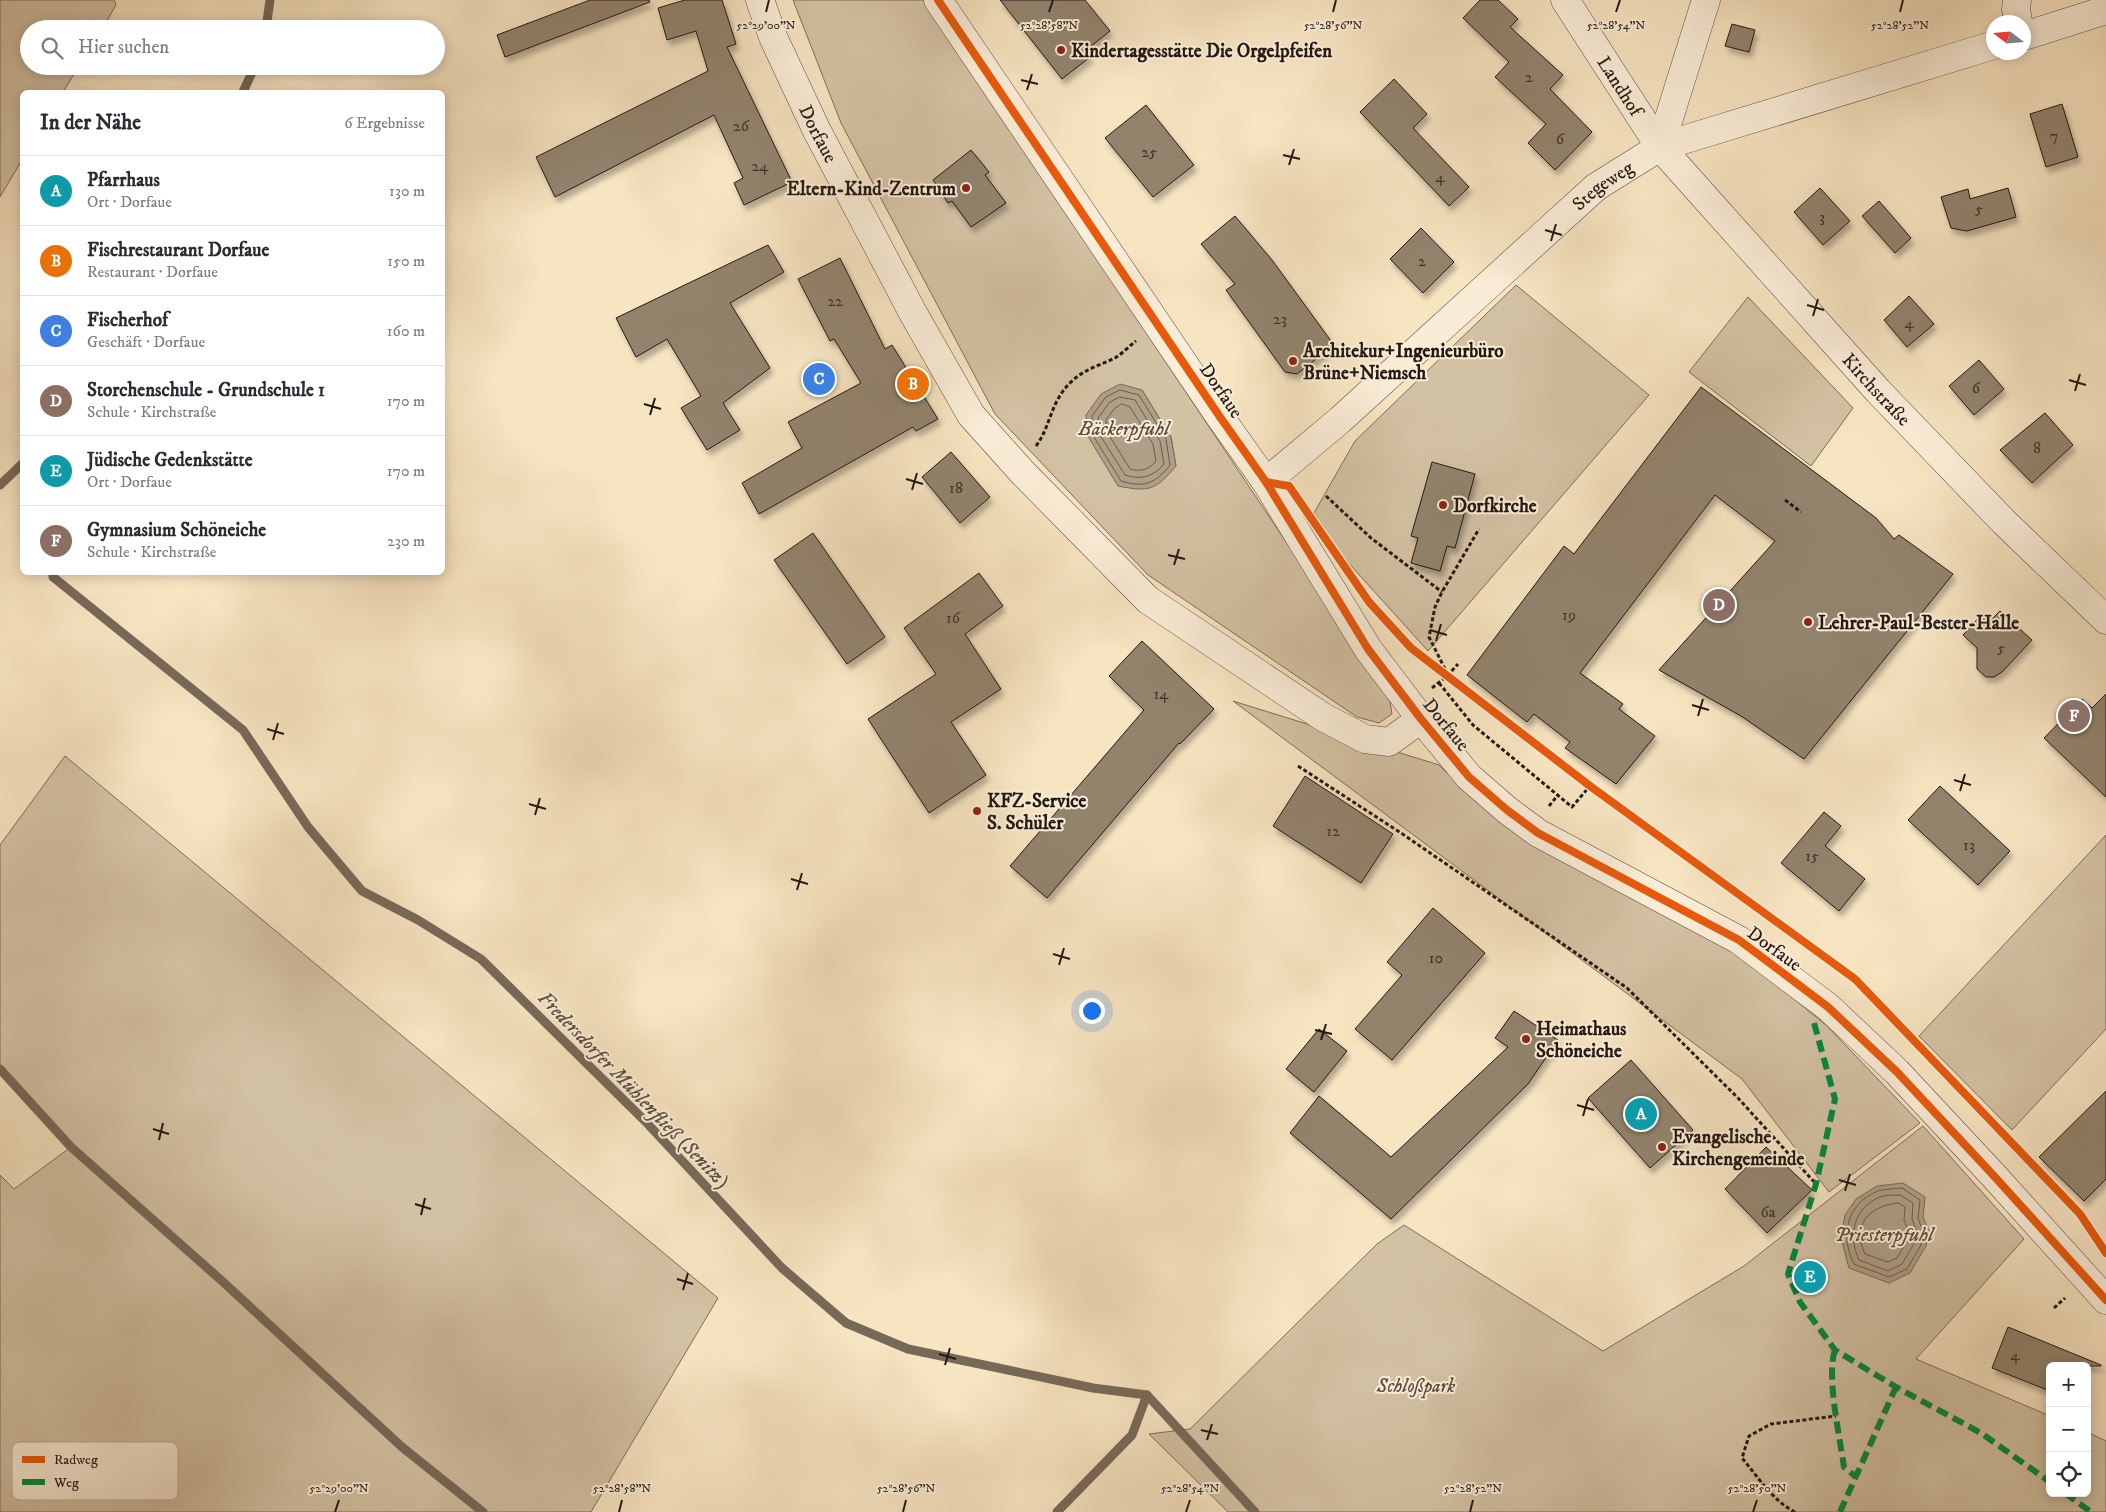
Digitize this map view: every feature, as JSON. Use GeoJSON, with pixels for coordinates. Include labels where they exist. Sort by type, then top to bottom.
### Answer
{"type":"FeatureCollection","features":[{"type":"Feature","properties":{"kind":"street","name":"Dorfaue"},"geometry":{"type":"LineString","coordinates":[[760,0],[773,37],[816,129],[913,313],[971,416],[1148,600],[1253,672],[1323,717],[1365,739],[1389,742],[1421,719]]}},
{"type":"Feature","properties":{"kind":"street","name":"Dorfaue"},"geometry":{"type":"LineString","coordinates":[[938,0],[1266,482],[1368,649],[1421,719],[1469,777],[1530,828],[1738,940],[1828,1008],[1898,1072],[2106,1300]]}},
{"type":"Feature","properties":{"kind":"street","name":"Landhof"},"geometry":{"type":"LineString","coordinates":[[1565,0],[1660,147]]}},
{"type":"Feature","properties":{"kind":"street"},"geometry":{"type":"LineString","coordinates":[[1660,147],[1706,0]]}},
{"type":"Feature","properties":{"kind":"street"},"geometry":{"type":"LineString","coordinates":[[2017,0],[2017,15]]}},
{"type":"Feature","properties":{"kind":"street"},"geometry":{"type":"LineString","coordinates":[[2031,34],[2106,10]]}},
{"type":"Feature","properties":{"kind":"street","name":"Stegeweg"},"geometry":{"type":"LineString","coordinates":[[1266,482],[1340,420],[1596,187],[1660,147],[1986,47]]}},
{"type":"Feature","properties":{"kind":"street","name":"Kirchstraße"},"geometry":{"type":"LineString","coordinates":[[1660,147],[1878,391],[2004,522],[2106,620]]}},
{"type":"Feature","properties":{"kind":"path"},"geometry":{"type":"LineString","coordinates":[[1024,473],[1027,457],[1042,439],[1054,405],[1071,382],[1093,367],[1116,357],[1157,323]]}},
{"type":"Feature","properties":{"kind":"path"},"geometry":{"type":"LineString","coordinates":[[1326,496],[1371,538],[1442,592]]}},
{"type":"Feature","properties":{"kind":"path"},"geometry":{"type":"LineString","coordinates":[[1785,500],[1801,512]]}},
{"type":"Feature","properties":{"kind":"path"},"geometry":{"type":"LineString","coordinates":[[1458,664],[1448,675],[1429,637],[1435,607],[1479,529]]}},
{"type":"Feature","properties":{"kind":"path"},"geometry":{"type":"LineString","coordinates":[[1439,683],[1473,724],[1572,807],[1590,786]]}},
{"type":"Feature","properties":{"kind":"path"},"geometry":{"type":"LineString","coordinates":[[1298,766],[1417,844],[1627,988],[1738,1098],[1816,1184]]}},
{"type":"Feature","properties":{"kind":"path"},"geometry":{"type":"LineString","coordinates":[[1795,1512],[1786,1508],[1772,1495],[1742,1458],[1749,1436],[1770,1424],[1836,1416]]}},
{"type":"Feature","properties":{"kind":"green space"},"geometry":{"type":"Polygon","coordinates":[[[0,0],[114,0],[116,5],[107,20],[20,20],[20,75],[73,75],[64,90],[20,90],[20,163],[0,197],[0,0]]]}},
{"type":"Feature","properties":{"kind":"green space"},"geometry":{"type":"Polygon","coordinates":[[[793,0],[924,0],[1389,696],[1392,714],[1379,723],[1357,717],[1148,575],[995,414],[841,123],[793,0]],[[1142,390],[1176,466],[1171,437],[1142,390]]]}},
{"type":"Feature","properties":{"kind":"green space"},"geometry":{"type":"Polygon","coordinates":[[[1516,285],[1649,395],[1428,651],[1344,558],[1314,513],[1355,441],[1516,285]]]}},
{"type":"Feature","properties":{"kind":"green space"},"geometry":{"type":"Polygon","coordinates":[[[1748,297],[1853,408],[1811,466],[1689,372],[1748,297]]]}},
{"type":"Feature","properties":{"kind":"green space"},"geometry":{"type":"Polygon","coordinates":[[[1233,701],[1439,765],[1474,800],[1505,825],[1734,950],[1826,1025],[1920,1123],[1829,1192],[1742,1079],[1233,701]]]}},
{"type":"Feature","properties":{"kind":"green space"},"geometry":{"type":"Polygon","coordinates":[[[65,756],[718,1298],[591,1512],[0,1512],[0,1175],[14,1189],[71,1147],[0,1069],[0,845],[65,756]]]}},
{"type":"Feature","properties":{"kind":"green space"},"geometry":{"type":"Polygon","coordinates":[[[2106,835],[2106,1029],[2012,1130],[1919,1036],[2106,835]]]}},
{"type":"Feature","properties":{"kind":"green space","name":"Schloßpark"},"geometry":{"type":"Polygon","coordinates":[[[1923,1126],[2024,1239],[1916,1359],[2046,1414],[2046,1497],[2091,1497],[2091,1434],[2106,1441],[2106,1512],[1228,1512],[1149,1434],[1190,1429],[1377,1244],[1404,1225],[1603,1351],[1744,1266],[1923,1126]]]}},
{"type":"Feature","properties":{"kind":"water","name":"Bäckerpfuhl"},"geometry":{"type":"Polygon","coordinates":[[[1120,384],[1142,390],[1171,437],[1176,466],[1162,481],[1151,488],[1137,489],[1118,486],[1089,438],[1086,415],[1101,394],[1120,384]]]}},
{"type":"Feature","properties":{"kind":"water","name":"Priesterpfuhl"},"geometry":{"type":"Polygon","coordinates":[[[1903,1183],[1925,1197],[1923,1217],[1929,1231],[1926,1246],[1910,1273],[1889,1283],[1849,1268],[1841,1238],[1845,1215],[1856,1199],[1877,1186],[1903,1183]]]}},
{"type":"Feature","properties":{"kind":"building"},"geometry":{"type":"Polygon","coordinates":[[[590,0],[649,0],[650,2],[505,57],[497,35],[590,0]]]}},
{"type":"Feature","properties":{"kind":"building"},"geometry":{"type":"Polygon","coordinates":[[[685,0],[722,0],[736,44],[727,47],[792,182],[744,205],[734,183],[743,178],[714,115],[555,197],[536,157],[708,71],[696,31],[667,40],[658,8],[685,0]]]}},
{"type":"Feature","properties":{"kind":"building"},"geometry":{"type":"Polygon","coordinates":[[[1000,0],[1085,0],[1110,31],[1085,51],[1090,57],[1062,79],[1000,0]]]}},
{"type":"Feature","properties":{"kind":"building"},"geometry":{"type":"Polygon","coordinates":[[[1480,0],[1498,0],[1518,19],[1510,27],[1563,75],[1550,89],[1592,132],[1555,170],[1528,143],[1546,124],[1495,77],[1509,62],[1463,18],[1480,0]]]}},
{"type":"Feature","properties":{"kind":"building"},"geometry":{"type":"Polygon","coordinates":[[[1732,24],[1755,30],[1749,52],[1725,46],[1732,24]]]}},
{"type":"Feature","properties":{"kind":"building"},"geometry":{"type":"Polygon","coordinates":[[[1394,79],[1427,114],[1413,128],[1469,187],[1449,206],[1360,112],[1394,79]]]}},
{"type":"Feature","properties":{"kind":"building"},"geometry":{"type":"Polygon","coordinates":[[[2062,104],[2078,157],[2046,167],[2030,114],[2062,104]]]}},
{"type":"Feature","properties":{"kind":"building"},"geometry":{"type":"Polygon","coordinates":[[[1146,105],[1194,165],[1153,197],[1105,138],[1146,105]]]}},
{"type":"Feature","properties":{"kind":"building","name":"Eltern-Kind-Zentrum"},"geometry":{"type":"Polygon","coordinates":[[[971,150],[989,172],[985,175],[1006,203],[971,227],[952,201],[948,203],[933,180],[971,150]]]}},
{"type":"Feature","properties":{"kind":"building"},"geometry":{"type":"Polygon","coordinates":[[[1820,188],[1850,221],[1823,245],[1794,212],[1820,188]]]}},
{"type":"Feature","properties":{"kind":"building"},"geometry":{"type":"Polygon","coordinates":[[[2008,188],[2016,217],[1967,231],[1951,228],[1941,197],[1968,189],[1970,199],[2008,188]]]}},
{"type":"Feature","properties":{"kind":"building"},"geometry":{"type":"Polygon","coordinates":[[[1879,201],[1911,238],[1895,253],[1862,216],[1879,201]]]}},
{"type":"Feature","properties":{"kind":"building"},"geometry":{"type":"Polygon","coordinates":[[[1235,216],[1272,260],[1334,345],[1297,374],[1285,372],[1226,290],[1235,284],[1201,244],[1235,216]]]}},
{"type":"Feature","properties":{"kind":"building"},"geometry":{"type":"Polygon","coordinates":[[[1421,228],[1454,262],[1423,293],[1390,259],[1421,228]]]}},
{"type":"Feature","properties":{"kind":"building"},"geometry":{"type":"Polygon","coordinates":[[[768,245],[784,272],[730,303],[770,368],[723,403],[740,430],[707,450],[681,408],[701,396],[667,339],[636,357],[616,318],[768,245]]]}},
{"type":"Feature","properties":{"kind":"building"},"geometry":{"type":"Polygon","coordinates":[[[840,258],[885,349],[892,345],[938,419],[916,431],[913,427],[759,514],[742,483],[802,448],[788,422],[861,383],[834,339],[830,341],[798,279],[840,258]]]}},
{"type":"Feature","properties":{"kind":"building"},"geometry":{"type":"Polygon","coordinates":[[[1909,296],[1934,324],[1907,347],[1884,320],[1909,296]]]}},
{"type":"Feature","properties":{"kind":"building"},"geometry":{"type":"Polygon","coordinates":[[[1979,360],[2004,389],[1974,415],[1949,386],[1979,360]]]}},
{"type":"Feature","properties":{"kind":"building"},"geometry":{"type":"Polygon","coordinates":[[[1701,387],[1876,518],[1894,539],[1899,535],[1953,574],[1804,759],[1741,716],[1659,670],[1775,541],[1715,495],[1580,673],[1623,704],[1619,709],[1655,736],[1616,784],[1565,748],[1570,742],[1534,714],[1527,722],[1467,675],[1564,546],[1574,554],[1701,387]]]}},
{"type":"Feature","properties":{"kind":"building"},"geometry":{"type":"Polygon","coordinates":[[[2045,413],[2073,445],[2032,483],[2000,450],[2045,413]]]}},
{"type":"Feature","properties":{"kind":"building"},"geometry":{"type":"Polygon","coordinates":[[[951,452],[990,497],[960,523],[922,477],[951,452]]]}},
{"type":"Feature","properties":{"kind":"building","name":"Dorfkirche"},"geometry":{"type":"Polygon","coordinates":[[[1432,462],[1475,474],[1455,548],[1447,546],[1440,571],[1411,563],[1418,538],[1411,536],[1432,462]]]}},
{"type":"Feature","properties":{"kind":"building"},"geometry":{"type":"Polygon","coordinates":[[[813,533],[885,637],[847,664],[774,560],[813,533]]]}},
{"type":"Feature","properties":{"kind":"building","name":"KFZ-Service S. Schüler"},"geometry":{"type":"Polygon","coordinates":[[[979,573],[1003,606],[965,634],[1001,689],[951,722],[986,775],[929,813],[868,719],[936,674],[904,628],[979,573]]]}},
{"type":"Feature","properties":{"kind":"building"},"geometry":{"type":"Polygon","coordinates":[[[2000,611],[2032,640],[2002,672],[1994,677],[1986,677],[1977,669],[1977,648],[1963,635],[1983,613],[1991,620],[2000,611]]]}},
{"type":"Feature","properties":{"kind":"building"},"geometry":{"type":"Polygon","coordinates":[[[1142,641],[1214,709],[1179,743],[1047,898],[1010,866],[1144,710],[1109,676],[1142,641]]]}},
{"type":"Feature","properties":{"kind":"building"},"geometry":{"type":"Polygon","coordinates":[[[2106,694],[2106,797],[2044,738],[2082,699],[2092,708],[2106,694]]]}},
{"type":"Feature","properties":{"kind":"building"},"geometry":{"type":"Polygon","coordinates":[[[1305,776],[1393,834],[1361,883],[1273,826],[1305,776]]]}},
{"type":"Feature","properties":{"kind":"building"},"geometry":{"type":"Polygon","coordinates":[[[1940,786],[2010,851],[1978,885],[1908,820],[1940,786]]]}},
{"type":"Feature","properties":{"kind":"building"},"geometry":{"type":"Polygon","coordinates":[[[1824,812],[1841,826],[1825,846],[1865,879],[1839,911],[1781,863],[1824,812]]]}},
{"type":"Feature","properties":{"kind":"building"},"geometry":{"type":"Polygon","coordinates":[[[1433,908],[1485,953],[1392,1060],[1355,1029],[1402,975],[1387,962],[1433,908]]]}},
{"type":"Feature","properties":{"kind":"building"},"geometry":{"type":"Polygon","coordinates":[[[1514,1011],[1558,1040],[1528,1084],[1391,1219],[1290,1133],[1319,1096],[1391,1157],[1508,1047],[1495,1038],[1514,1011]]]}},
{"type":"Feature","properties":{"kind":"building"},"geometry":{"type":"Polygon","coordinates":[[[1319,1029],[1347,1051],[1314,1092],[1286,1069],[1319,1029]]]}},
{"type":"Feature","properties":{"kind":"building"},"geometry":{"type":"Polygon","coordinates":[[[1631,1060],[1693,1130],[1650,1168],[1588,1098],[1631,1060]]]}},
{"type":"Feature","properties":{"kind":"building"},"geometry":{"type":"Polygon","coordinates":[[[2106,1091],[2106,1179],[2084,1201],[2039,1157],[2106,1091]]]}},
{"type":"Feature","properties":{"kind":"building"},"geometry":{"type":"Polygon","coordinates":[[[1766,1147],[1812,1190],[1767,1233],[1725,1189],[1766,1147]]]}},
{"type":"Feature","properties":{"kind":"building"},"geometry":{"type":"Polygon","coordinates":[[[2008,1327],[2101,1365],[2091,1366],[2091,1362],[2046,1362],[2046,1389],[1992,1368],[2008,1327]]]}},
{"type":"Feature","properties":{"kind":"waterway","name":"Fredersdorfer Mühlenfließ (Senitz)"},"geometry":{"type":"LineString","coordinates":[[267,20],[270,0]]}},
{"type":"Feature","properties":{"kind":"waterway","name":"Fredersdorfer Mühlenfließ (Senitz)"},"geometry":{"type":"LineString","coordinates":[[244,90],[251,75]]}},
{"type":"Feature","properties":{"kind":"waterway"},"geometry":{"type":"LineString","coordinates":[[0,485],[20,466]]}},
{"type":"Feature","properties":{"kind":"waterway","name":"Fredersdorfer Mühlenfließ (Senitz)"},"geometry":{"type":"LineString","coordinates":[[53,575],[53,577],[243,730],[308,827],[362,891],[418,920],[481,959],[645,1121],[782,1268],[846,1323],[908,1349],[1093,1388],[1147,1395],[1255,1512]]}},
{"type":"Feature","properties":{"kind":"waterway"},"geometry":{"type":"LineString","coordinates":[[0,1069],[71,1147],[222,1281],[402,1447],[483,1512]]}},
{"type":"Feature","properties":{"kind":"waterway"},"geometry":{"type":"LineString","coordinates":[[1057,1512],[1132,1435],[1147,1395]]}},
{"type":"Feature","properties":{"kind":"marked path"},"geometry":{"type":"LineString","coordinates":[[1814,1023],[1835,1099],[1816,1184],[1788,1274],[1800,1302],[1835,1350],[1896,1387],[1981,1433],[2046,1479]]}},
{"type":"Feature","properties":{"kind":"marked path"},"geometry":{"type":"LineString","coordinates":[[1835,1350],[1832,1375],[1833,1391],[1844,1467],[1856,1477]]}},
{"type":"Feature","properties":{"kind":"marked path"},"geometry":{"type":"LineString","coordinates":[[1840,1512],[1896,1387]]}},
{"type":"Feature","properties":{"kind":"marked path"},"geometry":{"type":"LineString","coordinates":[[2070,1497],[2091,1512]]}},
{"type":"Feature","properties":{"kind":"cycle path"},"geometry":{"type":"LineString","coordinates":[[938,0],[1266,482],[1368,649],[1421,719],[1469,777],[1507,810],[1538,833],[1739,940],[1828,1007],[1897,1072],[2106,1300]]}},
{"type":"Feature","properties":{"kind":"cycle path"},"geometry":{"type":"LineString","coordinates":[[1266,482],[1289,486],[1369,602],[1411,648],[1590,786],[1855,979],[2080,1214],[2106,1253]]}},
{"type":"Feature","properties":{"kind":"place","name":"Kindertagesstätte Die Orgelpfeifen"},"geometry":{"type":"Point","coordinates":[1061,50]}},
{"type":"Feature","properties":{"kind":"place","name":"Eltern-Kind-Zentrum"},"geometry":{"type":"Point","coordinates":[966,188]}},
{"type":"Feature","properties":{"kind":"place","name":"Architekur+Ingenieurbüro Brüne+Niemsch"},"geometry":{"type":"Point","coordinates":[1293,361]}},
{"type":"Feature","properties":{"kind":"place","name":"Fischerhof"},"geometry":{"type":"Point","coordinates":[819,379]}},
{"type":"Feature","properties":{"kind":"place","name":"Fischrestaurant Dorfaue"},"geometry":{"type":"Point","coordinates":[913,384]}},
{"type":"Feature","properties":{"kind":"place","name":"Dorfkirche"},"geometry":{"type":"Point","coordinates":[1443,505]}},
{"type":"Feature","properties":{"kind":"place","name":"Storchenschule - Grundschule 1"},"geometry":{"type":"Point","coordinates":[1719,605]}},
{"type":"Feature","properties":{"kind":"place","name":"Lehrer-Paul-Bester-Halle"},"geometry":{"type":"Point","coordinates":[1808,622]}},
{"type":"Feature","properties":{"kind":"place","name":"Gymnasium Schöneiche"},"geometry":{"type":"Point","coordinates":[2074,716]}},
{"type":"Feature","properties":{"kind":"place","name":"KFZ-Service S. Schüler"},"geometry":{"type":"Point","coordinates":[977,811]}},
{"type":"Feature","properties":{"kind":"place","name":"Heimathaus Schöneiche"},"geometry":{"type":"Point","coordinates":[1526,1039]}},
{"type":"Feature","properties":{"kind":"place","name":"Pfarrhaus"},"geometry":{"type":"Point","coordinates":[1641,1114]}},
{"type":"Feature","properties":{"kind":"place","name":"Evangelische Kirchengemeinde"},"geometry":{"type":"Point","coordinates":[1662,1147]}},
{"type":"Feature","properties":{"kind":"place","name":"Jüdische Gedenkstätte"},"geometry":{"type":"Point","coordinates":[1810,1277]}}]}
